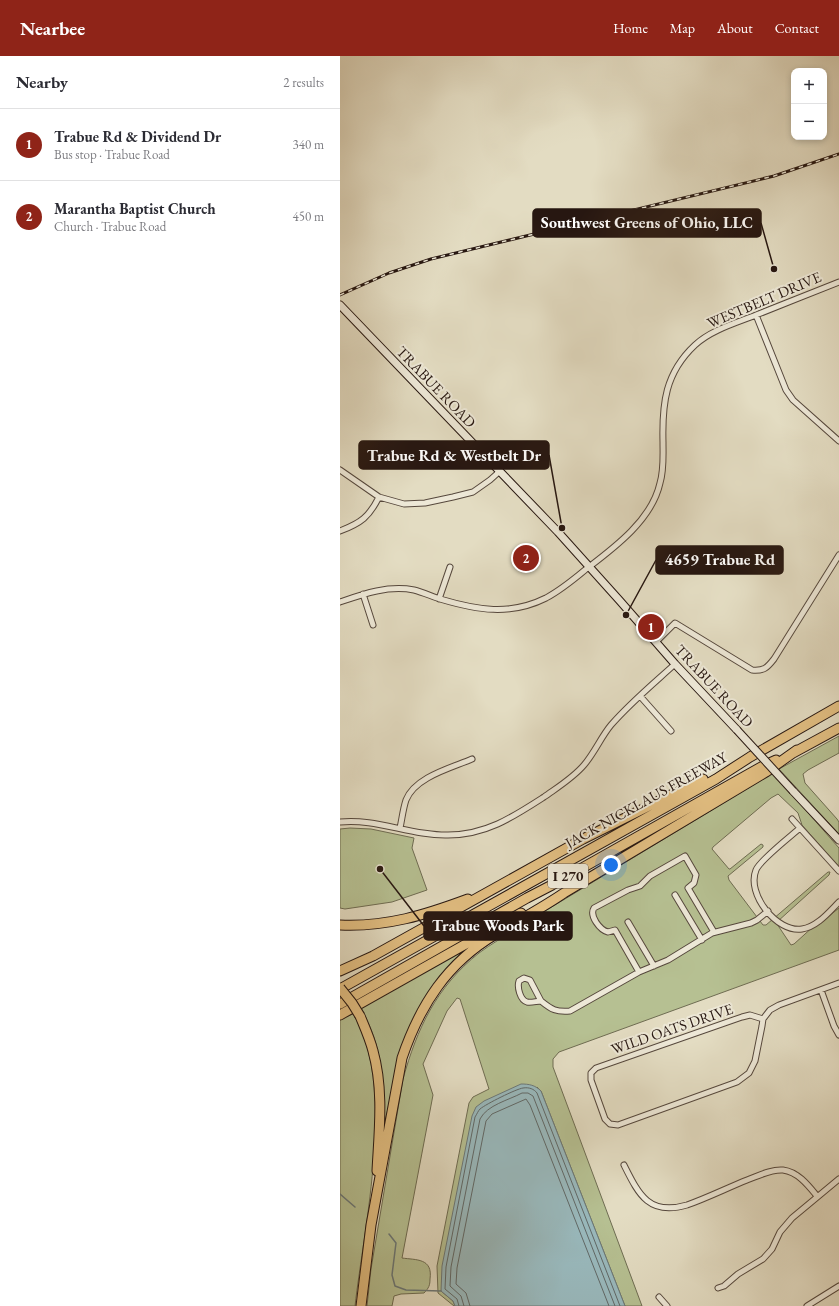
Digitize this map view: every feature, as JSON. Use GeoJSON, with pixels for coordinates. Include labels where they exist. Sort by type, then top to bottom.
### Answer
{"type":"FeatureCollection","features":[{"type":"Feature","properties":{"kind":"highway","name":"JACK NICKLAUS FREEWAY"},"geometry":{"type":"LineString","coordinates":[[340,988],[716,779],[750,757],[839,706]]}},
{"type":"Feature","properties":{"kind":"highway","name":"JACK NICKLAUS FREEWAY"},"geometry":{"type":"LineString","coordinates":[[340,1004],[763,766],[839,728]]}},
{"type":"Feature","properties":{"kind":"highway"},"geometry":{"type":"LineString","coordinates":[[371,1224],[402,1058],[423,1008],[446,976],[463,958],[496,934],[544,907],[564,893],[766,772],[797,750]]}},
{"type":"Feature","properties":{"kind":"highway"},"geometry":{"type":"LineString","coordinates":[[340,971],[374,956],[583,839],[750,757]]}},
{"type":"Feature","properties":{"kind":"highway"},"geometry":{"type":"LineString","coordinates":[[340,925],[373,924],[413,918],[492,890]]}},
{"type":"Feature","properties":{"kind":"highway"},"geometry":{"type":"LineString","coordinates":[[340,1015],[506,921],[542,902],[564,893]]}},
{"type":"Feature","properties":{"kind":"highway"},"geometry":{"type":"LineString","coordinates":[[340,988],[352,1003],[368,1033],[374,1051],[378,1074],[380,1115],[377,1172],[360,1306]]}},
{"type":"Feature","properties":{"kind":"main road","name":"TRABUE ROAD"},"geometry":{"type":"LineString","coordinates":[[340,305],[590,567],[675,664],[839,840]]}},
{"type":"Feature","properties":{"kind":"street","name":"WESTBELT DRIVE"},"geometry":{"type":"LineString","coordinates":[[340,602],[384,589],[413,590],[475,609],[498,610],[514,608],[540,601],[548,597],[590,567],[637,525],[653,503],[659,489],[662,473],[662,418],[668,384],[679,363],[696,344],[721,329],[839,282]]}},
{"type":"Feature","properties":{"kind":"street"},"geometry":{"type":"LineString","coordinates":[[756,315],[786,390],[793,400],[839,442]]}},
{"type":"Feature","properties":{"kind":"street"},"geometry":{"type":"LineString","coordinates":[[340,470],[379,497],[404,504],[425,503],[454,498],[472,492],[500,472]]}},
{"type":"Feature","properties":{"kind":"street"},"geometry":{"type":"LineString","coordinates":[[340,531],[353,526],[365,518],[374,507],[379,497]]}},
{"type":"Feature","properties":{"kind":"street"},"geometry":{"type":"LineString","coordinates":[[656,642],[675,623],[752,670],[761,671],[768,667],[774,659],[839,555]]}},
{"type":"Feature","properties":{"kind":"street"},"geometry":{"type":"LineString","coordinates":[[439,599],[450,567]]}},
{"type":"Feature","properties":{"kind":"street"},"geometry":{"type":"LineString","coordinates":[[363,594],[373,625]]}},
{"type":"Feature","properties":{"kind":"street"},"geometry":{"type":"LineString","coordinates":[[340,822],[368,822],[425,834],[447,835],[469,833],[490,828],[510,819],[567,781],[584,765],[610,726],[625,710],[675,664]]}},
{"type":"Feature","properties":{"kind":"street"},"geometry":{"type":"LineString","coordinates":[[640,696],[671,731]]}},
{"type":"Feature","properties":{"kind":"street"},"geometry":{"type":"LineString","coordinates":[[400,828],[406,800],[417,785],[434,775],[472,759]]}},
{"type":"Feature","properties":{"kind":"street"},"geometry":{"type":"LineString","coordinates":[[792,819],[839,871]]}},
{"type":"Feature","properties":{"kind":"street"},"geometry":{"type":"LineString","coordinates":[[800,828],[759,865],[756,870],[754,881],[755,891],[759,900],[780,924],[792,929],[800,930],[817,923],[839,902]]}},
{"type":"Feature","properties":{"kind":"street"},"geometry":{"type":"LineString","coordinates":[[639,972],[615,930],[608,932],[601,929],[592,914],[592,911],[594,908],[628,890],[640,886],[650,876],[685,856],[696,875],[694,883],[688,888],[714,932]]}},
{"type":"Feature","properties":{"kind":"street"},"geometry":{"type":"LineString","coordinates":[[676,895],[702,940]]}},
{"type":"Feature","properties":{"kind":"street"},"geometry":{"type":"LineString","coordinates":[[541,1001],[528,1002],[524,1000],[518,990],[519,981],[524,978],[530,980],[541,1001],[552,1010],[561,1012],[570,1011],[639,972],[668,960],[714,932],[750,923],[768,912]]}},
{"type":"Feature","properties":{"kind":"street"},"geometry":{"type":"LineString","coordinates":[[628,922],[654,966]]}},
{"type":"Feature","properties":{"kind":"street"},"geometry":{"type":"LineString","coordinates":[[763,1019],[770,1010],[779,1005],[839,983]]}},
{"type":"Feature","properties":{"kind":"street"},"geometry":{"type":"LineString","coordinates":[[821,990],[834,1026],[839,1035]]}},
{"type":"Feature","properties":{"kind":"street","name":"WILD OATS DRIVE"},"geometry":{"type":"LineString","coordinates":[[750,1015],[763,1019],[755,1061],[749,1074],[737,1082],[618,1125],[610,1124],[605,1120],[591,1080],[591,1073],[596,1068],[742,1017],[750,1015]]}},
{"type":"Feature","properties":{"kind":"street"},"geometry":{"type":"LineString","coordinates":[[624,1165],[639,1192],[649,1202],[662,1208],[674,1208],[687,1205],[765,1173],[779,1170],[797,1175],[806,1182],[817,1196]]}},
{"type":"Feature","properties":{"kind":"street"},"geometry":{"type":"LineString","coordinates":[[718,1288],[724,1286],[738,1274],[763,1259],[772,1249],[780,1232],[792,1218],[839,1179]]}},
{"type":"Feature","properties":{"kind":"street"},"geometry":{"type":"LineString","coordinates":[[807,1306],[839,1286]]}},
{"type":"Feature","properties":{"kind":"street"},"geometry":{"type":"LineString","coordinates":[[659,1297],[667,1306]]}},
{"type":"Feature","properties":{"kind":"green space"},"geometry":{"type":"Polygon","coordinates":[[[839,736],[839,753],[803,774],[805,783],[839,822],[839,834],[779,769],[839,736]]]}},
{"type":"Feature","properties":{"kind":"green space"},"geometry":{"type":"Polygon","coordinates":[[[773,773],[839,848],[839,867],[802,825],[798,813],[778,794],[771,798],[712,849],[730,869],[761,844],[763,845],[763,847],[728,876],[729,880],[763,925],[766,925],[828,872],[830,872],[829,875],[777,922],[777,924],[791,945],[825,916],[829,916],[839,908],[839,950],[559,1052],[553,1059],[553,1067],[642,1306],[625,1306],[541,1091],[537,1087],[441,1291],[453,1301],[455,1306],[438,1293],[437,1266],[469,1103],[473,1097],[489,1089],[460,999],[457,998],[447,1011],[423,1064],[433,1095],[402,1258],[422,1261],[429,1267],[429,1285],[424,1293],[401,1294],[394,1296],[392,1306],[367,1306],[371,1269],[403,1079],[422,1026],[430,1010],[451,980],[479,953],[517,928],[773,773]]]}},
{"type":"Feature","properties":{"kind":"green space"},"geometry":{"type":"Polygon","coordinates":[[[340,829],[371,829],[414,838],[412,848],[427,890],[392,902],[345,909],[340,908],[340,829]]]}},
{"type":"Feature","properties":{"kind":"green space"},"geometry":{"type":"Polygon","coordinates":[[[474,943],[447,972],[396,1069],[384,1123],[382,1078],[378,1050],[361,1008],[474,943]]]}},
{"type":"Feature","properties":{"kind":"green space"},"geometry":{"type":"Polygon","coordinates":[[[353,1014],[366,1043],[373,1078],[375,1116],[374,1156],[355,1306],[340,1306],[340,1019],[353,1014]]]}},
{"type":"Feature","properties":{"kind":"water"},"geometry":{"type":"Polygon","coordinates":[[[521,1084],[532,1085],[541,1091],[625,1306],[455,1306],[453,1301],[441,1291],[442,1266],[472,1116],[476,1107],[484,1101],[521,1084]]]}},
{"type":"Feature","properties":{"kind":"waterway"},"geometry":{"type":"LineString","coordinates":[[340,1194],[355,1207]]}},
{"type":"Feature","properties":{"kind":"waterway"},"geometry":{"type":"LineString","coordinates":[[389,1234],[396,1243],[392,1275],[395,1286],[406,1290],[441,1291]]}},
{"type":"Feature","properties":{"kind":"railway"},"geometry":{"type":"LineString","coordinates":[[340,295],[389,273],[431,259],[774,176],[839,154]]}},
{"type":"Feature","properties":{"kind":"place","name":"Southwest Greens of Ohio, LLC"},"geometry":{"type":"Point","coordinates":[774,269]}},
{"type":"Feature","properties":{"kind":"place","name":"Trabue Rd & Westbelt Dr"},"geometry":{"type":"Point","coordinates":[562,528]}},
{"type":"Feature","properties":{"kind":"place","name":"Marantha Baptist Church"},"geometry":{"type":"Point","coordinates":[526,558]}},
{"type":"Feature","properties":{"kind":"place","name":"4659 Trabue Rd"},"geometry":{"type":"Point","coordinates":[626,615]}},
{"type":"Feature","properties":{"kind":"place","name":"Trabue Rd & Dividend Dr"},"geometry":{"type":"Point","coordinates":[651,627]}},
{"type":"Feature","properties":{"kind":"place","name":"Trabue Woods Park"},"geometry":{"type":"Point","coordinates":[380,869]}}]}
